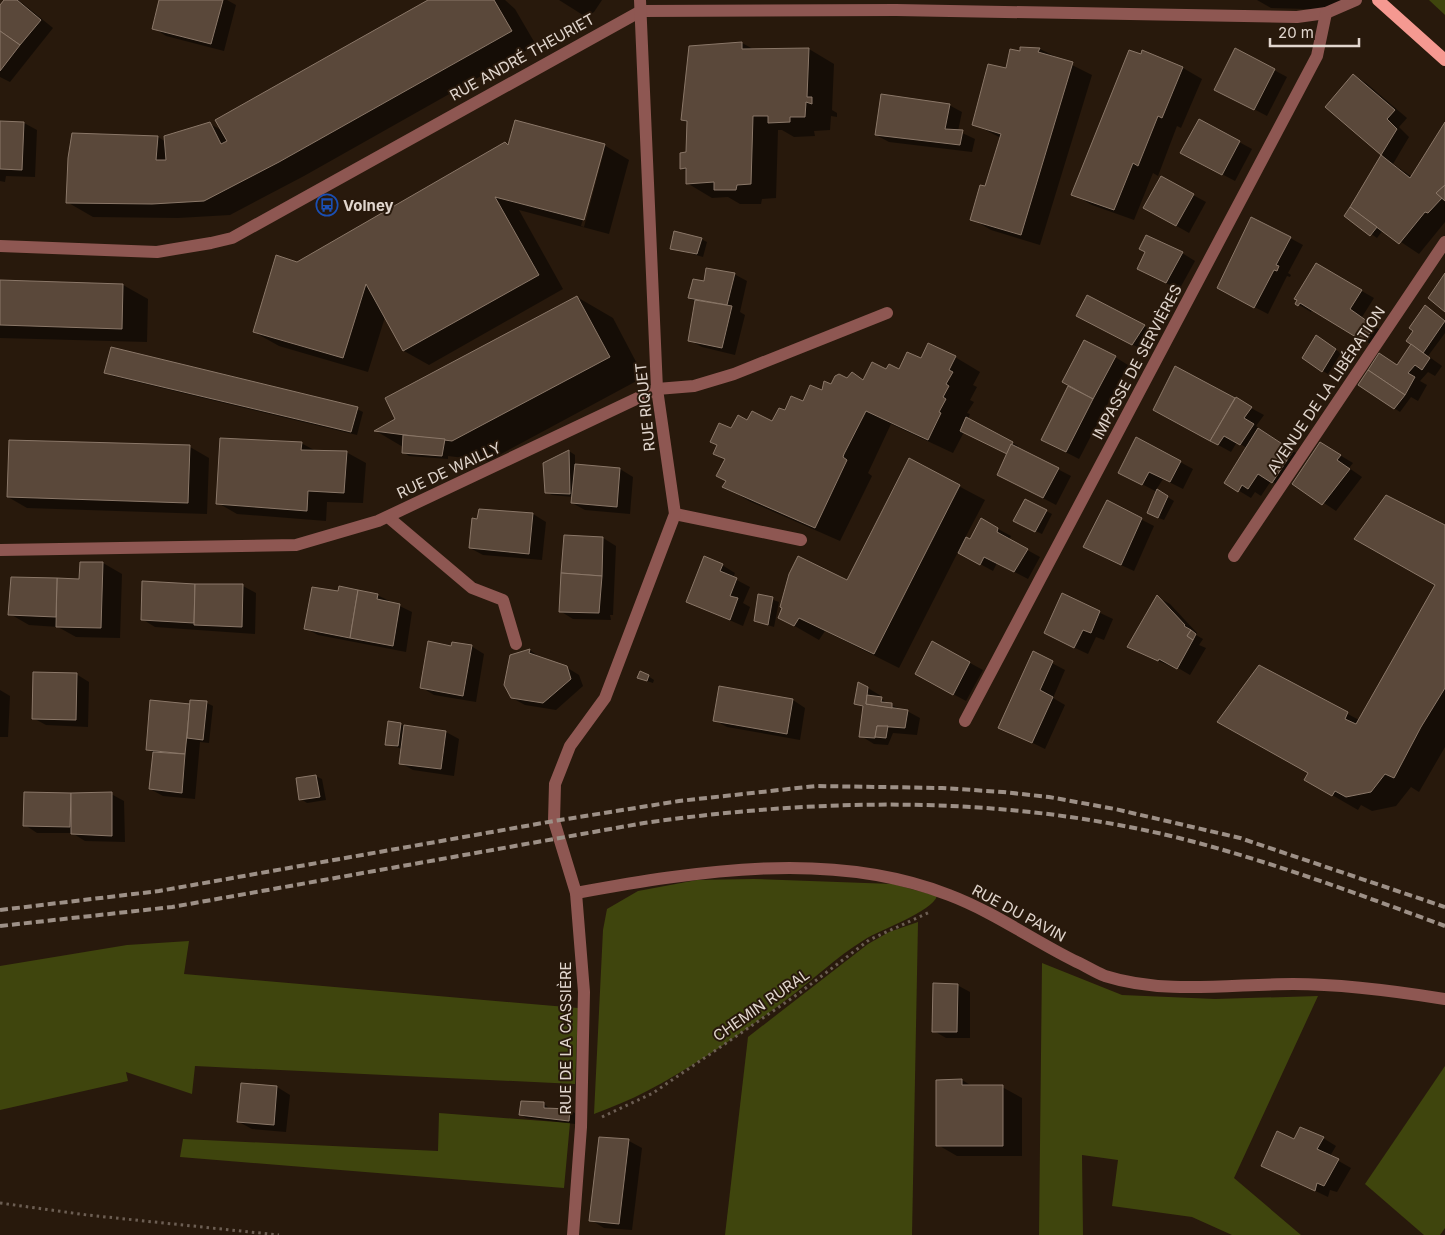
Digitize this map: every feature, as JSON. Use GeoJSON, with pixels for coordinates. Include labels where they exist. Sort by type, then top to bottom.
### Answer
{"type":"FeatureCollection","features":[{"type":"Feature","properties":{"kind":"main road"},"geometry":{"type":"LineString","coordinates":[[1378,0],[1445,60]]}},
{"type":"Feature","properties":{"kind":"street","name":"RUE ANDRÉ THEURIET"},"geometry":{"type":"LineString","coordinates":[[0,246],[158,252],[232,238],[640,6],[1297,17],[1326,13],[1356,0]]}},
{"type":"Feature","properties":{"kind":"street","name":"RUE RIQUET"},"geometry":{"type":"LineString","coordinates":[[555,784],[570,746],[605,698],[675,514],[657,389],[640,6]]}},
{"type":"Feature","properties":{"kind":"street","name":"IMPASSE DE SERVIÈRES"},"geometry":{"type":"LineString","coordinates":[[965,721],[1317,56],[1326,13]]}},
{"type":"Feature","properties":{"kind":"street","name":"AVENUE DE LA LIBÉRATION"},"geometry":{"type":"LineString","coordinates":[[1234,556],[1445,242]]}},
{"type":"Feature","properties":{"kind":"street","name":"RUE DE WAILLY"},"geometry":{"type":"LineString","coordinates":[[0,550],[296,544],[388,517],[657,389],[694,386],[734,374],[887,313]]}},
{"type":"Feature","properties":{"kind":"street"},"geometry":{"type":"LineString","coordinates":[[675,514],[801,540]]}},
{"type":"Feature","properties":{"kind":"street"},"geometry":{"type":"LineString","coordinates":[[388,517],[472,588],[503,600],[516,644]]}},
{"type":"Feature","properties":{"kind":"street","name":"RUE DE LA CASSIÈRE"},"geometry":{"type":"LineString","coordinates":[[555,784],[554,821],[576,893],[584,992],[581,1127],[573,1235]]}},
{"type":"Feature","properties":{"kind":"street","name":"RUE DU PAVIN"},"geometry":{"type":"LineString","coordinates":[[576,893],[674,875],[732,869],[789,869],[890,876],[950,895],[1105,976],[1163,987],[1295,984],[1406,993],[1445,999]]}},
{"type":"Feature","properties":{"kind":"path","name":"CHEMIN RURAL"},"geometry":{"type":"LineString","coordinates":[[581,1127],[653,1092],[798,994],[868,940],[938,909],[950,895]]}},
{"type":"Feature","properties":{"kind":"path"},"geometry":{"type":"LineString","coordinates":[[0,1203],[87,1215],[279,1235]]}},
{"type":"Feature","properties":{"kind":"green space"},"geometry":{"type":"Polygon","coordinates":[[[1429,0],[1445,0],[1445,15],[1429,0]]]}},
{"type":"Feature","properties":{"kind":"green space"},"geometry":{"type":"Polygon","coordinates":[[[754,879],[893,884],[937,896],[926,908],[854,947],[735,1037],[700,1060],[641,1094],[594,1114],[603,930],[607,909],[638,891],[697,880],[754,879]]]}},
{"type":"Feature","properties":{"kind":"green space"},"geometry":{"type":"Polygon","coordinates":[[[918,922],[912,1235],[725,1235],[748,1037],[868,944],[889,932],[918,922]]]}},
{"type":"Feature","properties":{"kind":"green space"},"geometry":{"type":"Polygon","coordinates":[[[189,941],[184,974],[578,1008],[575,1084],[195,1066],[192,1094],[126,1072],[128,1081],[0,1110],[0,966],[127,945],[189,941]]]}},
{"type":"Feature","properties":{"kind":"green space"},"geometry":{"type":"Polygon","coordinates":[[[1042,963],[1122,995],[1215,999],[1318,996],[1234,1178],[1301,1235],[1232,1235],[1192,1217],[1112,1206],[1118,1160],[1082,1155],[1083,1235],[1039,1235],[1042,963]]]}},
{"type":"Feature","properties":{"kind":"green space"},"geometry":{"type":"Polygon","coordinates":[[[1445,1066],[1445,1228],[1440,1235],[1424,1235],[1365,1184],[1445,1066]]]}},
{"type":"Feature","properties":{"kind":"green space"},"geometry":{"type":"Polygon","coordinates":[[[439,1113],[570,1123],[564,1188],[180,1157],[183,1139],[438,1151],[439,1113]]]}},
{"type":"Feature","properties":{"kind":"building"},"geometry":{"type":"Polygon","coordinates":[[[4,0],[17,0],[41,20],[20,45],[0,31],[0,5],[4,0]]]}},
{"type":"Feature","properties":{"kind":"building"},"geometry":{"type":"Polygon","coordinates":[[[159,0],[223,0],[211,44],[152,29],[159,0]]]}},
{"type":"Feature","properties":{"kind":"building"},"geometry":{"type":"Polygon","coordinates":[[[428,0],[494,0],[512,31],[279,162],[204,201],[152,204],[66,203],[68,158],[72,133],[158,136],[156,160],[166,160],[164,136],[210,122],[221,144],[227,141],[215,120],[428,0]]]}},
{"type":"Feature","properties":{"kind":"building"},"geometry":{"type":"Polygon","coordinates":[[[0,31],[20,45],[0,71],[0,31]]]}},
{"type":"Feature","properties":{"kind":"building"},"geometry":{"type":"Polygon","coordinates":[[[742,42],[742,49],[809,48],[807,97],[812,97],[812,104],[806,102],[805,117],[790,117],[790,122],[768,123],[768,116],[753,116],[751,184],[737,185],[736,190],[714,190],[714,182],[686,184],[686,168],[680,169],[680,153],[686,152],[687,121],[681,120],[689,46],[742,42]]]}},
{"type":"Feature","properties":{"kind":"building"},"geometry":{"type":"Polygon","coordinates":[[[1020,47],[1040,48],[1038,52],[1073,62],[1021,235],[970,220],[980,185],[985,186],[1001,134],[972,125],[988,64],[1006,68],[1010,49],[1020,51],[1020,47]]]}},
{"type":"Feature","properties":{"kind":"building"},"geometry":{"type":"Polygon","coordinates":[[[1235,48],[1275,69],[1254,110],[1214,90],[1235,48]]]}},
{"type":"Feature","properties":{"kind":"building"},"geometry":{"type":"Polygon","coordinates":[[[1129,50],[1141,54],[1142,50],[1183,67],[1162,118],[1158,116],[1138,166],[1133,163],[1114,210],[1071,195],[1129,50]]]}},
{"type":"Feature","properties":{"kind":"building"},"geometry":{"type":"Polygon","coordinates":[[[1353,74],[1395,110],[1387,119],[1397,129],[1381,155],[1325,107],[1353,74]]]}},
{"type":"Feature","properties":{"kind":"building"},"geometry":{"type":"Polygon","coordinates":[[[881,94],[950,104],[945,129],[963,130],[960,145],[875,135],[881,94]]]}},
{"type":"Feature","properties":{"kind":"building"},"geometry":{"type":"Polygon","coordinates":[[[1199,119],[1240,141],[1222,175],[1180,153],[1199,119]]]}},
{"type":"Feature","properties":{"kind":"building"},"geometry":{"type":"Polygon","coordinates":[[[515,120],[605,144],[584,220],[495,197],[539,275],[403,351],[366,284],[343,358],[253,332],[276,255],[297,262],[505,142],[508,145],[515,120]]]}},
{"type":"Feature","properties":{"kind":"building"},"geometry":{"type":"Polygon","coordinates":[[[0,121],[24,122],[22,170],[0,169],[0,121]]]}},
{"type":"Feature","properties":{"kind":"building"},"geometry":{"type":"Polygon","coordinates":[[[1445,122],[1445,185],[1436,193],[1442,198],[1428,213],[1425,212],[1399,244],[1350,207],[1381,155],[1410,178],[1445,122]]]}},
{"type":"Feature","properties":{"kind":"building"},"geometry":{"type":"Polygon","coordinates":[[[1161,176],[1194,194],[1176,226],[1143,208],[1161,176]]]}},
{"type":"Feature","properties":{"kind":"building"},"geometry":{"type":"Polygon","coordinates":[[[1445,185],[1445,201],[1436,193],[1445,185]]]}},
{"type":"Feature","properties":{"kind":"building"},"geometry":{"type":"Polygon","coordinates":[[[1350,207],[1377,227],[1370,236],[1344,216],[1350,207]]]}},
{"type":"Feature","properties":{"kind":"building"},"geometry":{"type":"Polygon","coordinates":[[[1251,217],[1291,237],[1276,265],[1279,266],[1277,271],[1274,270],[1254,308],[1217,288],[1251,217]]]}},
{"type":"Feature","properties":{"kind":"building"},"geometry":{"type":"Polygon","coordinates":[[[674,231],[702,238],[697,254],[670,249],[674,231]]]}},
{"type":"Feature","properties":{"kind":"building"},"geometry":{"type":"Polygon","coordinates":[[[1146,235],[1183,252],[1166,283],[1137,269],[1145,252],[1139,249],[1146,235]]]}},
{"type":"Feature","properties":{"kind":"building"},"geometry":{"type":"Polygon","coordinates":[[[1316,263],[1362,290],[1350,309],[1374,326],[1364,342],[1300,303],[1298,306],[1295,304],[1297,300],[1294,299],[1316,263]]]}},
{"type":"Feature","properties":{"kind":"building"},"geometry":{"type":"Polygon","coordinates":[[[706,268],[735,273],[727,305],[688,298],[693,279],[704,281],[706,268]]]}},
{"type":"Feature","properties":{"kind":"building"},"geometry":{"type":"Polygon","coordinates":[[[1445,273],[1445,312],[1428,298],[1445,273]]]}},
{"type":"Feature","properties":{"kind":"building"},"geometry":{"type":"Polygon","coordinates":[[[0,280],[123,284],[122,329],[0,325],[0,280]]]}},
{"type":"Feature","properties":{"kind":"building"},"geometry":{"type":"Polygon","coordinates":[[[1087,295],[1145,325],[1132,345],[1076,316],[1087,295]]]}},
{"type":"Feature","properties":{"kind":"building"},"geometry":{"type":"Polygon","coordinates":[[[577,296],[610,357],[452,441],[374,431],[395,419],[385,398],[577,296]]]}},
{"type":"Feature","properties":{"kind":"building"},"geometry":{"type":"Polygon","coordinates":[[[695,300],[732,306],[722,348],[688,341],[695,300]]]}},
{"type":"Feature","properties":{"kind":"building"},"geometry":{"type":"Polygon","coordinates":[[[1425,305],[1445,321],[1423,353],[1406,341],[1413,331],[1409,328],[1425,305]]]}},
{"type":"Feature","properties":{"kind":"building"},"geometry":{"type":"Polygon","coordinates":[[[1316,335],[1336,349],[1322,372],[1302,358],[1316,335]]]}},
{"type":"Feature","properties":{"kind":"building"},"geometry":{"type":"Polygon","coordinates":[[[1084,340],[1116,356],[1093,399],[1062,382],[1084,340]]]}},
{"type":"Feature","properties":{"kind":"building"},"geometry":{"type":"Polygon","coordinates":[[[928,343],[956,356],[949,370],[953,372],[946,384],[949,386],[943,397],[946,399],[928,440],[866,411],[844,454],[843,457],[847,460],[815,528],[722,487],[726,481],[716,476],[725,459],[713,454],[717,445],[710,442],[719,423],[731,428],[738,415],[747,420],[752,411],[772,421],[779,408],[785,410],[791,396],[803,401],[810,385],[822,390],[824,381],[831,384],[835,376],[839,374],[847,378],[852,372],[863,380],[872,362],[886,369],[889,364],[899,369],[907,352],[921,358],[928,343]]]}},
{"type":"Feature","properties":{"kind":"building"},"geometry":{"type":"Polygon","coordinates":[[[1411,344],[1430,358],[1422,370],[1415,365],[1408,373],[1415,377],[1405,395],[1368,370],[1379,353],[1397,365],[1411,344]]]}},
{"type":"Feature","properties":{"kind":"building"},"geometry":{"type":"Polygon","coordinates":[[[111,347],[358,407],[351,432],[104,373],[111,347]]]}},
{"type":"Feature","properties":{"kind":"building"},"geometry":{"type":"Polygon","coordinates":[[[1175,366],[1235,398],[1210,441],[1153,410],[1175,366]]]}},
{"type":"Feature","properties":{"kind":"building"},"geometry":{"type":"Polygon","coordinates":[[[1368,370],[1405,395],[1394,409],[1358,385],[1368,370]]]}},
{"type":"Feature","properties":{"kind":"building"},"geometry":{"type":"Polygon","coordinates":[[[1068,386],[1093,399],[1066,452],[1041,440],[1068,386]]]}},
{"type":"Feature","properties":{"kind":"building"},"geometry":{"type":"Polygon","coordinates":[[[1236,397],[1252,407],[1244,418],[1254,424],[1240,445],[1224,436],[1218,445],[1210,441],[1236,397]]]}},
{"type":"Feature","properties":{"kind":"building"},"geometry":{"type":"Polygon","coordinates":[[[966,417],[1013,442],[1007,454],[960,431],[966,417]]]}},
{"type":"Feature","properties":{"kind":"building"},"geometry":{"type":"Polygon","coordinates":[[[1258,428],[1293,451],[1272,483],[1258,474],[1248,489],[1242,485],[1238,492],[1224,483],[1258,428]]]}},
{"type":"Feature","properties":{"kind":"building"},"geometry":{"type":"Polygon","coordinates":[[[403,435],[445,439],[442,456],[402,453],[403,435]]]}},
{"type":"Feature","properties":{"kind":"building"},"geometry":{"type":"Polygon","coordinates":[[[1136,437],[1181,461],[1170,482],[1149,472],[1142,485],[1118,473],[1136,437]]]}},
{"type":"Feature","properties":{"kind":"building"},"geometry":{"type":"Polygon","coordinates":[[[220,438],[302,442],[301,450],[347,451],[344,493],[308,491],[307,511],[216,504],[220,438]]]}},
{"type":"Feature","properties":{"kind":"building"},"geometry":{"type":"Polygon","coordinates":[[[9,440],[190,445],[188,503],[7,497],[9,440]]]}},
{"type":"Feature","properties":{"kind":"building"},"geometry":{"type":"Polygon","coordinates":[[[1320,442],[1341,455],[1337,460],[1350,469],[1322,505],[1292,484],[1320,442]]]}},
{"type":"Feature","properties":{"kind":"building"},"geometry":{"type":"Polygon","coordinates":[[[1011,444],[1059,468],[1043,498],[997,475],[1011,444]]]}},
{"type":"Feature","properties":{"kind":"building"},"geometry":{"type":"Polygon","coordinates":[[[569,450],[570,494],[545,493],[543,463],[569,450]]]}},
{"type":"Feature","properties":{"kind":"building"},"geometry":{"type":"Polygon","coordinates":[[[909,458],[960,485],[874,654],[799,618],[794,626],[778,618],[789,574],[798,556],[847,580],[909,458]]]}},
{"type":"Feature","properties":{"kind":"building"},"geometry":{"type":"Polygon","coordinates":[[[575,464],[620,468],[617,507],[571,503],[575,464]]]}},
{"type":"Feature","properties":{"kind":"building"},"geometry":{"type":"Polygon","coordinates":[[[1157,489],[1168,496],[1158,518],[1147,513],[1157,489]]]}},
{"type":"Feature","properties":{"kind":"building"},"geometry":{"type":"Polygon","coordinates":[[[1386,495],[1445,525],[1445,688],[1421,727],[1394,778],[1385,774],[1371,792],[1346,797],[1335,791],[1332,796],[1304,780],[1308,773],[1217,722],[1259,665],[1348,712],[1345,719],[1356,724],[1435,585],[1354,539],[1386,495]]]}},
{"type":"Feature","properties":{"kind":"building"},"geometry":{"type":"Polygon","coordinates":[[[1025,499],[1047,510],[1035,532],[1013,521],[1025,499]]]}},
{"type":"Feature","properties":{"kind":"building"},"geometry":{"type":"Polygon","coordinates":[[[1107,500],[1142,518],[1121,565],[1083,547],[1107,500]]]}},
{"type":"Feature","properties":{"kind":"building"},"geometry":{"type":"Polygon","coordinates":[[[479,509],[533,513],[529,554],[469,548],[472,518],[477,519],[479,509]]]}},
{"type":"Feature","properties":{"kind":"building"},"geometry":{"type":"Polygon","coordinates":[[[981,518],[998,528],[997,532],[1028,549],[1014,572],[984,557],[980,565],[958,553],[966,537],[970,539],[981,518]]]}},
{"type":"Feature","properties":{"kind":"building"},"geometry":{"type":"Polygon","coordinates":[[[564,535],[603,537],[602,576],[561,573],[564,535]]]}},
{"type":"Feature","properties":{"kind":"building"},"geometry":{"type":"Polygon","coordinates":[[[704,556],[723,564],[720,571],[737,578],[730,596],[738,598],[730,620],[686,602],[704,556]]]}},
{"type":"Feature","properties":{"kind":"building"},"geometry":{"type":"Polygon","coordinates":[[[80,562],[103,562],[101,628],[56,627],[57,578],[79,579],[80,562]]]}},
{"type":"Feature","properties":{"kind":"building"},"geometry":{"type":"Polygon","coordinates":[[[561,573],[602,576],[599,613],[559,612],[561,573]]]}},
{"type":"Feature","properties":{"kind":"building"},"geometry":{"type":"Polygon","coordinates":[[[11,577],[57,578],[56,617],[8,615],[11,577]]]}},
{"type":"Feature","properties":{"kind":"building"},"geometry":{"type":"Polygon","coordinates":[[[142,581],[195,584],[194,623],[141,620],[142,581]]]}},
{"type":"Feature","properties":{"kind":"building"},"geometry":{"type":"Polygon","coordinates":[[[195,584],[243,584],[242,627],[194,625],[195,584]]]}},
{"type":"Feature","properties":{"kind":"building"},"geometry":{"type":"Polygon","coordinates":[[[339,586],[358,590],[350,638],[304,629],[312,587],[338,591],[339,586]]]}},
{"type":"Feature","properties":{"kind":"building"},"geometry":{"type":"Polygon","coordinates":[[[358,590],[378,594],[377,599],[400,604],[393,646],[350,638],[358,590]]]}},
{"type":"Feature","properties":{"kind":"building"},"geometry":{"type":"Polygon","coordinates":[[[1062,593],[1100,611],[1091,633],[1083,630],[1074,648],[1044,633],[1062,593]]]}},
{"type":"Feature","properties":{"kind":"building"},"geometry":{"type":"Polygon","coordinates":[[[758,594],[773,597],[768,625],[754,621],[758,594]]]}},
{"type":"Feature","properties":{"kind":"building"},"geometry":{"type":"Polygon","coordinates":[[[1157,595],[1184,626],[1191,630],[1187,636],[1193,640],[1177,669],[1159,659],[1158,661],[1127,647],[1157,595]]]}},
{"type":"Feature","properties":{"kind":"building"},"geometry":{"type":"Polygon","coordinates":[[[1191,630],[1196,634],[1193,640],[1187,636],[1191,630]]]}},
{"type":"Feature","properties":{"kind":"building"},"geometry":{"type":"Polygon","coordinates":[[[428,641],[451,646],[452,642],[472,645],[463,696],[420,688],[428,641]]]}},
{"type":"Feature","properties":{"kind":"building"},"geometry":{"type":"Polygon","coordinates":[[[932,641],[970,662],[953,695],[915,674],[932,641]]]}},
{"type":"Feature","properties":{"kind":"building"},"geometry":{"type":"Polygon","coordinates":[[[530,649],[529,653],[567,666],[571,679],[543,703],[511,698],[504,685],[510,655],[530,649]]]}},
{"type":"Feature","properties":{"kind":"building"},"geometry":{"type":"Polygon","coordinates":[[[1033,651],[1053,661],[1040,690],[1053,697],[1032,743],[998,728],[1033,651]]]}},
{"type":"Feature","properties":{"kind":"building"},"geometry":{"type":"Polygon","coordinates":[[[640,671],[649,675],[647,681],[637,678],[640,671]]]}},
{"type":"Feature","properties":{"kind":"building"},"geometry":{"type":"Polygon","coordinates":[[[33,672],[77,673],[76,720],[32,719],[33,672]]]}},
{"type":"Feature","properties":{"kind":"building"},"geometry":{"type":"Polygon","coordinates":[[[858,682],[868,687],[866,704],[908,710],[905,728],[877,726],[875,738],[859,737],[863,706],[854,704],[858,682]]]}},
{"type":"Feature","properties":{"kind":"building"},"geometry":{"type":"Polygon","coordinates":[[[719,686],[793,699],[787,734],[713,721],[719,686]]]}},
{"type":"Feature","properties":{"kind":"building"},"geometry":{"type":"Polygon","coordinates":[[[867,695],[882,697],[881,702],[892,703],[892,708],[866,704],[867,695]]]}},
{"type":"Feature","properties":{"kind":"building"},"geometry":{"type":"Polygon","coordinates":[[[150,700],[190,704],[185,754],[146,750],[150,700]]]}},
{"type":"Feature","properties":{"kind":"building"},"geometry":{"type":"Polygon","coordinates":[[[190,700],[207,701],[203,740],[187,738],[190,700]]]}},
{"type":"Feature","properties":{"kind":"building"},"geometry":{"type":"Polygon","coordinates":[[[388,721],[401,723],[398,746],[385,745],[388,721]]]}},
{"type":"Feature","properties":{"kind":"building"},"geometry":{"type":"Polygon","coordinates":[[[404,725],[446,731],[441,769],[399,764],[404,725]]]}},
{"type":"Feature","properties":{"kind":"building"},"geometry":{"type":"Polygon","coordinates":[[[877,726],[888,726],[886,738],[875,737],[877,726]]]}},
{"type":"Feature","properties":{"kind":"building"},"geometry":{"type":"Polygon","coordinates":[[[153,752],[185,754],[182,793],[149,789],[153,752]]]}},
{"type":"Feature","properties":{"kind":"building"},"geometry":{"type":"Polygon","coordinates":[[[316,775],[320,797],[299,800],[296,778],[316,775]]]}},
{"type":"Feature","properties":{"kind":"building"},"geometry":{"type":"Polygon","coordinates":[[[24,792],[71,793],[70,827],[23,826],[24,792]]]}},
{"type":"Feature","properties":{"kind":"building"},"geometry":{"type":"Polygon","coordinates":[[[112,792],[112,836],[71,834],[71,793],[112,792]]]}},
{"type":"Feature","properties":{"kind":"building"},"geometry":{"type":"Polygon","coordinates":[[[933,983],[958,984],[957,1032],[932,1032],[933,983]]]}},
{"type":"Feature","properties":{"kind":"building"},"geometry":{"type":"Polygon","coordinates":[[[962,1079],[962,1085],[1003,1085],[1003,1146],[936,1146],[936,1080],[962,1079]]]}},
{"type":"Feature","properties":{"kind":"building"},"geometry":{"type":"Polygon","coordinates":[[[241,1083],[277,1086],[274,1125],[237,1122],[241,1083]]]}},
{"type":"Feature","properties":{"kind":"building"},"geometry":{"type":"Polygon","coordinates":[[[521,1101],[544,1102],[544,1108],[570,1109],[569,1121],[519,1115],[521,1101]]]}},
{"type":"Feature","properties":{"kind":"building"},"geometry":{"type":"Polygon","coordinates":[[[1300,1127],[1324,1137],[1317,1149],[1339,1159],[1324,1186],[1317,1183],[1315,1191],[1261,1166],[1277,1131],[1294,1139],[1300,1127]]]}},
{"type":"Feature","properties":{"kind":"building"},"geometry":{"type":"Polygon","coordinates":[[[599,1137],[629,1139],[619,1224],[589,1221],[599,1137]]]}},
{"type":"Feature","properties":{"kind":"railway"},"geometry":{"type":"LineString","coordinates":[[0,910],[159,891],[554,821],[679,801],[816,786],[942,788],[1003,792],[1049,797],[1115,809],[1240,838],[1445,907]]}},
{"type":"Feature","properties":{"kind":"railway"},"geometry":{"type":"LineString","coordinates":[[0,926],[172,907],[644,823],[710,815],[842,805],[975,807],[1040,813],[1106,823],[1171,836],[1275,866],[1445,926]]}},
{"type":"Feature","properties":{"kind":"place","name":"Volney"},"geometry":{"type":"Point","coordinates":[327,205]}}]}
